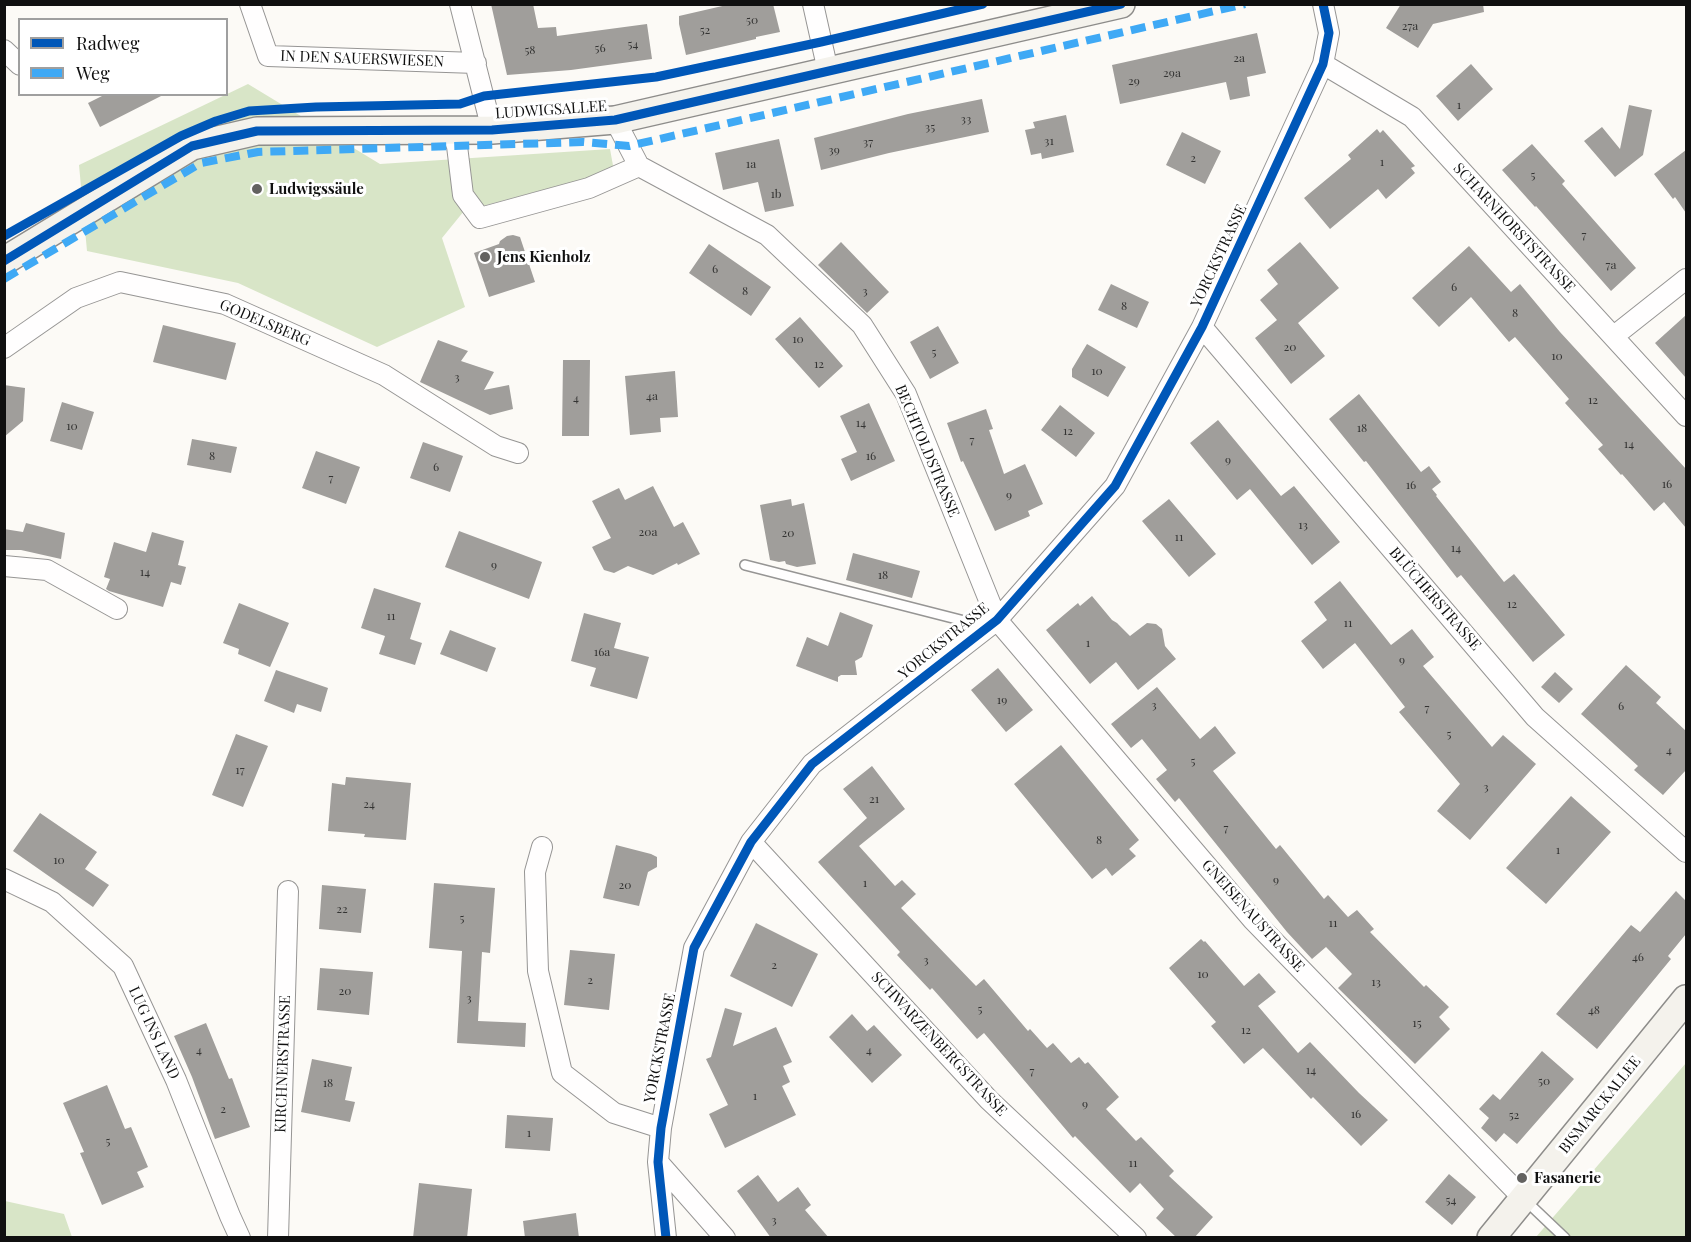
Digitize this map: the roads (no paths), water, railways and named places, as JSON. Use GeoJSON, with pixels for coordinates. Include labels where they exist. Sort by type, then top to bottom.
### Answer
{"type":"FeatureCollection","features":[{"type":"Feature","properties":{"kind":"street","name":"IN DEN SAUERSWIESEN"},"geometry":{"type":"LineString","coordinates":[[250,4],[268,56],[476,63]]}},
{"type":"Feature","properties":{"kind":"street"},"geometry":{"type":"LineString","coordinates":[[460,4],[492,130]]}},
{"type":"Feature","properties":{"kind":"street"},"geometry":{"type":"LineString","coordinates":[[813,4],[828,71]]}},
{"type":"Feature","properties":{"kind":"street","name":"LUDWIGSALLEE"},"geometry":{"type":"LineString","coordinates":[[4,261],[192,146],[257,131],[492,130],[615,120],[1121,4]]}},
{"type":"Feature","properties":{"kind":"street","name":"YORCKSTRASSE"},"geometry":{"type":"LineString","coordinates":[[666,1238],[658,1162],[661,1128],[694,948],[752,843],[812,764],[992,623],[1115,486],[1202,327],[1323,64],[1329,33],[1323,4]]}},
{"type":"Feature","properties":{"kind":"street"},"geometry":{"type":"LineString","coordinates":[[4,50],[18,63]]}},
{"type":"Feature","properties":{"kind":"street","name":"SCHARNHORSTSTRASSE"},"geometry":{"type":"LineString","coordinates":[[1323,64],[1412,117],[1686,416]]}},
{"type":"Feature","properties":{"kind":"street"},"geometry":{"type":"LineString","coordinates":[[450,130],[457,146],[463,195],[480,218],[589,188],[639,166],[615,120]]}},
{"type":"Feature","properties":{"kind":"street","name":"BECHTOLDSTRASSE"},"geometry":{"type":"LineString","coordinates":[[639,166],[767,235],[862,325],[906,394],[992,623]]}},
{"type":"Feature","properties":{"kind":"street"},"geometry":{"type":"LineString","coordinates":[[1614,336],[1686,279]]}},
{"type":"Feature","properties":{"kind":"street","name":"GODELSBERG"},"geometry":{"type":"LineString","coordinates":[[4,348],[76,298],[120,282],[225,304],[384,375],[496,446],[518,453]]}},
{"type":"Feature","properties":{"kind":"street","name":"BLÜCHERSTRASSE"},"geometry":{"type":"LineString","coordinates":[[1202,327],[1535,717],[1686,852]]}},
{"type":"Feature","properties":{"kind":"street"},"geometry":{"type":"LineString","coordinates":[[4,566],[47,570],[117,609]]}},
{"type":"Feature","properties":{"kind":"street","name":"GNEISENAUSTRASSE"},"geometry":{"type":"LineString","coordinates":[[992,623],[1253,920],[1523,1198]]}},
{"type":"Feature","properties":{"kind":"street","name":"SCHWARZENBERGSTRASSE"},"geometry":{"type":"LineString","coordinates":[[752,843],[989,1100],[1136,1238]]}},
{"type":"Feature","properties":{"kind":"street"},"geometry":{"type":"LineString","coordinates":[[542,846],[535,872],[538,971],[562,1073],[614,1113],[661,1128]]}},
{"type":"Feature","properties":{"kind":"street","name":"LUG INS LAND"},"geometry":{"type":"LineString","coordinates":[[4,879],[52,902],[123,966],[176,1080],[240,1238]]}},
{"type":"Feature","properties":{"kind":"street","name":"KIRCHNERSTRASSE"},"geometry":{"type":"LineString","coordinates":[[278,1238],[288,891]]}},
{"type":"Feature","properties":{"kind":"street","name":"BISMARCKALLEE"},"geometry":{"type":"LineString","coordinates":[[1491,1238],[1686,999]]}},
{"type":"Feature","properties":{"kind":"street"},"geometry":{"type":"LineString","coordinates":[[658,1162],[725,1238]]}},
{"type":"Feature","properties":{"kind":"lane"},"geometry":{"type":"LineString","coordinates":[[746,565],[992,623]]}},
{"type":"Feature","properties":{"kind":"lane"},"geometry":{"type":"LineString","coordinates":[[1523,1198],[1565,1238]]}},
{"type":"Feature","properties":{"kind":"place","name":"Ludwigssäule"},"geometry":{"type":"Point","coordinates":[257,189]}},
{"type":"Feature","properties":{"kind":"place","name":"Jens Kienholz"},"geometry":{"type":"Point","coordinates":[485,257]}},
{"type":"Feature","properties":{"kind":"place","name":"Fasanerie"},"geometry":{"type":"Point","coordinates":[1522,1178]}}]}
